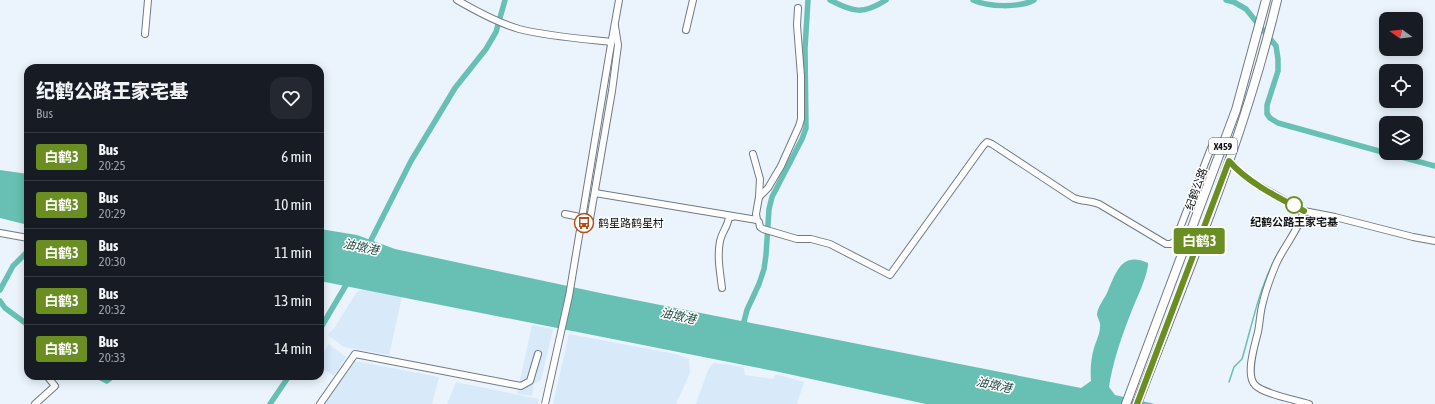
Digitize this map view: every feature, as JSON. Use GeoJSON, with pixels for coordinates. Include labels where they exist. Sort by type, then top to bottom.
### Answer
{"type":"FeatureCollection","features":[{"type":"Feature","properties":{"kind":"main road","name":"纪鹤公路"},"geometry":{"type":"LineString","coordinates":[[1126,404],[1236,110],[1264,12],[1266,0]]}},
{"type":"Feature","properties":{"kind":"main road","name":"纪鹤公路"},"geometry":{"type":"LineString","coordinates":[[1137,404],[1244,119],[1264,52],[1277,0]]}},
{"type":"Feature","properties":{"kind":"street"},"geometry":{"type":"LineString","coordinates":[[145,34],[148,0]]}},
{"type":"Feature","properties":{"kind":"street"},"geometry":{"type":"LineString","coordinates":[[457,0],[511,26],[541,33],[612,42]]}},
{"type":"Feature","properties":{"kind":"street"},"geometry":{"type":"LineString","coordinates":[[545,404],[569,296],[619,0]]}},
{"type":"Feature","properties":{"kind":"street"},"geometry":{"type":"LineString","coordinates":[[686,30],[692,0]]}},
{"type":"Feature","properties":{"kind":"street"},"geometry":{"type":"LineString","coordinates":[[759,197],[768,188],[781,166],[801,119],[801,76],[797,26],[798,8]]}},
{"type":"Feature","properties":{"kind":"street"},"geometry":{"type":"LineString","coordinates":[[565,214],[590,219],[612,90],[618,45],[615,26]]}},
{"type":"Feature","properties":{"kind":"street"},"geometry":{"type":"LineString","coordinates":[[753,154],[760,179],[756,214],[760,227],[797,238],[811,239],[830,244],[890,275],[987,142],[1079,201],[1091,201],[1099,204],[1166,244],[1172,244],[1175,241],[1211,148],[1215,143],[1223,146]]}},
{"type":"Feature","properties":{"kind":"street"},"geometry":{"type":"LineString","coordinates":[[1229,161],[1233,166],[1256,184],[1304,211],[1435,241]]}},
{"type":"Feature","properties":{"kind":"street"},"geometry":{"type":"LineString","coordinates":[[595,193],[757,220]]}},
{"type":"Feature","properties":{"kind":"street"},"geometry":{"type":"LineString","coordinates":[[1304,211],[1301,221],[1276,263],[1267,287],[1251,363],[1251,378],[1256,387],[1263,391],[1309,404]]}},
{"type":"Feature","properties":{"kind":"street"},"geometry":{"type":"LineString","coordinates":[[722,288],[719,268],[720,241],[729,217],[732,217]]}},
{"type":"Feature","properties":{"kind":"street"},"geometry":{"type":"LineString","coordinates":[[0,233],[24,237]]}},
{"type":"Feature","properties":{"kind":"street"},"geometry":{"type":"LineString","coordinates":[[320,404],[355,354],[521,386],[530,381],[538,354]]}},
{"type":"Feature","properties":{"kind":"street"},"geometry":{"type":"LineString","coordinates":[[35,404],[55,386],[50,380]]}},
{"type":"Feature","properties":{"kind":"shaded area"},"geometry":{"type":"Polygon","coordinates":[[[364,289],[402,297],[389,355],[344,347],[328,335],[335,327],[356,293],[364,289]]]}},
{"type":"Feature","properties":{"kind":"shaded area"},"geometry":{"type":"Polygon","coordinates":[[[532,325],[553,329],[541,380],[534,384],[532,396],[517,394],[532,325]]]}},
{"type":"Feature","properties":{"kind":"shaded area"},"geometry":{"type":"Polygon","coordinates":[[[569,334],[676,354],[689,359],[690,373],[676,404],[553,404],[569,334]]]}},
{"type":"Feature","properties":{"kind":"shaded area"},"geometry":{"type":"Polygon","coordinates":[[[329,344],[346,357],[334,376],[324,370],[324,352],[329,344]]]}},
{"type":"Feature","properties":{"kind":"shaded area"},"geometry":{"type":"Polygon","coordinates":[[[355,361],[439,377],[432,404],[324,404],[355,361]]]}},
{"type":"Feature","properties":{"kind":"shaded area"},"geometry":{"type":"Polygon","coordinates":[[[713,363],[733,365],[744,368],[745,375],[773,379],[776,374],[804,382],[797,404],[696,404],[708,370],[713,363]]]}},
{"type":"Feature","properties":{"kind":"shaded area"},"geometry":{"type":"Polygon","coordinates":[[[456,382],[539,399],[538,404],[447,404],[456,382]]]}},
{"type":"Feature","properties":{"kind":"water"},"geometry":{"type":"Polygon","coordinates":[[[0,170],[24,173],[24,224],[0,218],[0,170]]]}},
{"type":"Feature","properties":{"kind":"water","name":"油墩港"},"geometry":{"type":"Polygon","coordinates":[[[324,230],[357,235],[395,249],[605,294],[1081,388],[1091,381],[1092,356],[1100,330],[1097,312],[1113,278],[1121,266],[1126,262],[1131,260],[1139,260],[1148,263],[1147,272],[1121,338],[1109,387],[1115,395],[1155,404],[926,404],[779,372],[324,282],[324,230]]]}},
{"type":"Feature","properties":{"kind":"waterway","name":"油墩港"},"geometry":{"type":"LineString","coordinates":[[368,246],[411,161],[455,88],[486,49],[496,32],[505,0]]}},
{"type":"Feature","properties":{"kind":"waterway"},"geometry":{"type":"LineString","coordinates":[[742,329],[747,310],[764,269],[769,209],[772,197],[802,139],[806,128],[805,48],[808,0]]}},
{"type":"Feature","properties":{"kind":"waterway"},"geometry":{"type":"LineString","coordinates":[[830,0],[845,7],[858,10],[871,8],[886,0]]}},
{"type":"Feature","properties":{"kind":"waterway"},"geometry":{"type":"LineString","coordinates":[[973,0],[987,4],[1004,6],[1028,3],[1034,0]]}},
{"type":"Feature","properties":{"kind":"waterway"},"geometry":{"type":"LineString","coordinates":[[1226,0],[1234,2],[1246,9],[1276,46],[1278,71],[1267,105],[1267,114],[1270,118],[1278,123],[1379,151]]}},
{"type":"Feature","properties":{"kind":"waterway"},"geometry":{"type":"LineString","coordinates":[[1413,160],[1435,166]]}},
{"type":"Feature","properties":{"kind":"waterway"},"geometry":{"type":"LineString","coordinates":[[1229,382],[1234,367],[1242,359],[1262,288],[1281,248]]}},
{"type":"Feature","properties":{"kind":"waterway"},"geometry":{"type":"LineString","coordinates":[[0,290],[13,266],[24,255]]}},
{"type":"Feature","properties":{"kind":"waterway"},"geometry":{"type":"LineString","coordinates":[[324,322],[349,280]]}},
{"type":"Feature","properties":{"kind":"waterway"},"geometry":{"type":"LineString","coordinates":[[0,301],[5,308],[24,322]]}},
{"type":"Feature","properties":{"kind":"waterway"},"geometry":{"type":"LineString","coordinates":[[270,404],[286,380]]}},
{"type":"Feature","properties":{"kind":"bus line","name":"白鹤3"},"geometry":{"type":"LineString","coordinates":[[1137,404],[1229,161],[1242,174],[1256,184],[1304,211]]}},
{"type":"Feature","properties":{"kind":"place","name":"纪鹤公路王家宅基"},"geometry":{"type":"Point","coordinates":[1294,205]}},
{"type":"Feature","properties":{"kind":"place","name":"鹤星路鹤星村"},"geometry":{"type":"Point","coordinates":[584,223]}}]}
